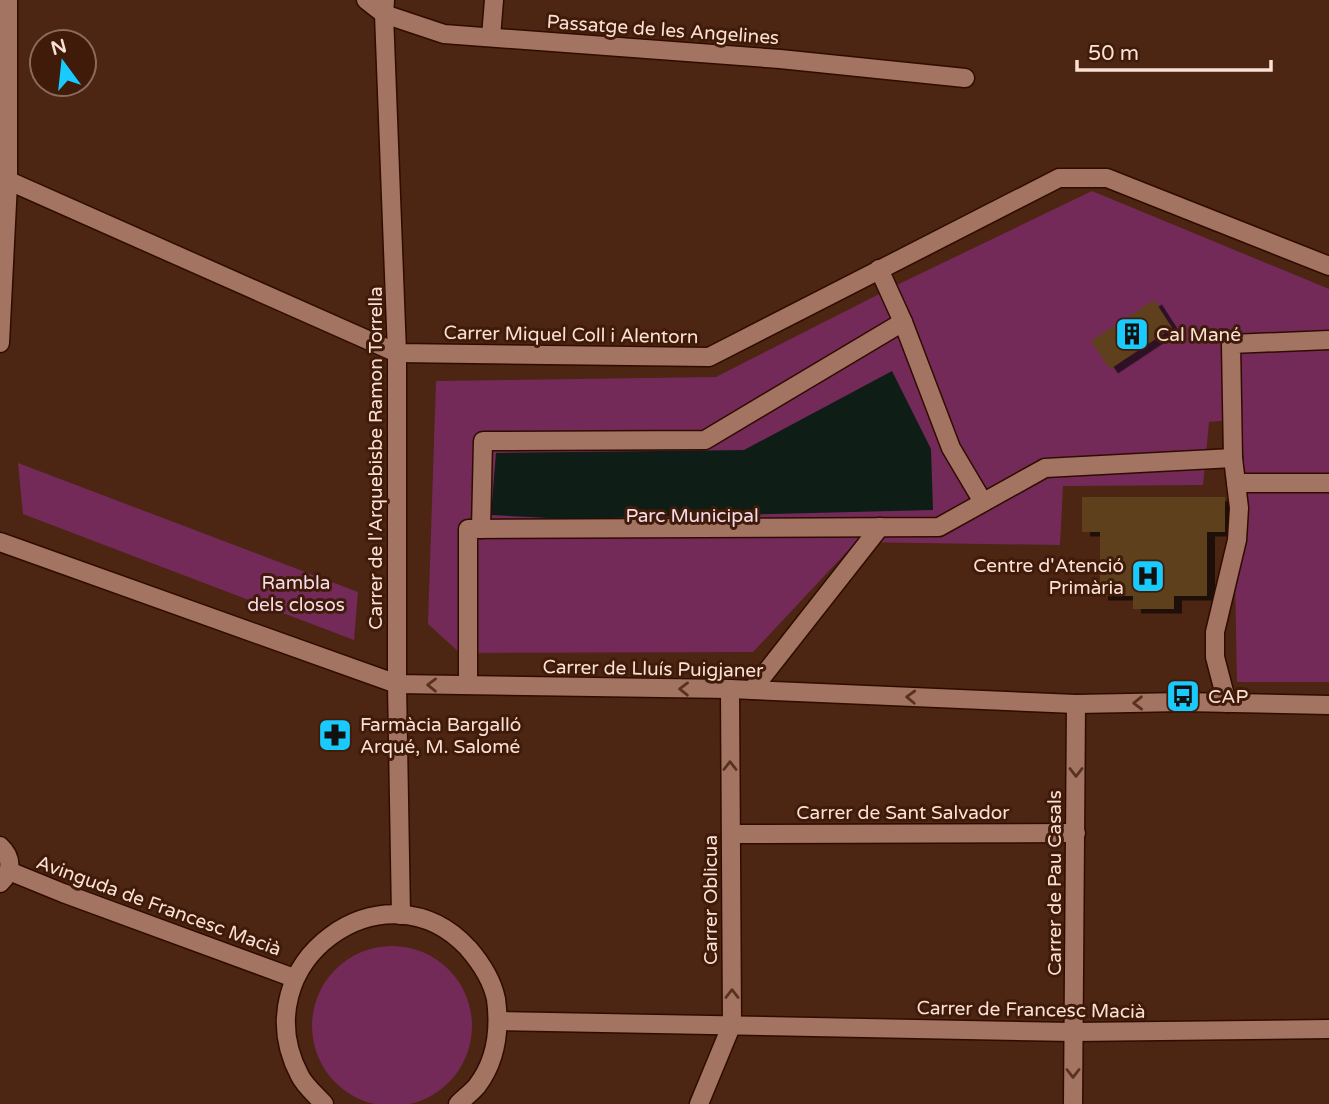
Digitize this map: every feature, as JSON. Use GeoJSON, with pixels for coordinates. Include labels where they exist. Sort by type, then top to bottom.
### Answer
{"type":"FeatureCollection","features":[{"type":"Feature","properties":{"kind":"street"},"geometry":{"type":"LineString","coordinates":[[0,343],[8,0]]}},
{"type":"Feature","properties":{"kind":"street","name":"Passatge de les Angelines"},"geometry":{"type":"LineString","coordinates":[[366,0],[444,34],[780,59],[965,78]]}},
{"type":"Feature","properties":{"kind":"street"},"geometry":{"type":"LineString","coordinates":[[491,37],[494,0]]}},
{"type":"Feature","properties":{"kind":"street","name":"Carrer de l'Arquebisbe Ramon Torrella"},"geometry":{"type":"LineString","coordinates":[[385,7],[397,353],[397,684],[401,915]]}},
{"type":"Feature","properties":{"kind":"street","name":"Carrer Miquel Coll i Alentorn"},"geometry":{"type":"LineString","coordinates":[[4,180],[397,353],[709,356],[1059,178],[1107,178],[1329,266]]}},
{"type":"Feature","properties":{"kind":"street"},"geometry":{"type":"LineString","coordinates":[[879,269],[903,322],[951,449],[983,502]]}},
{"type":"Feature","properties":{"kind":"street"},"geometry":{"type":"LineString","coordinates":[[481,529],[483,441],[705,439],[903,322]]}},
{"type":"Feature","properties":{"kind":"street"},"geometry":{"type":"LineString","coordinates":[[1227,703],[1215,657],[1214,632],[1237,540],[1239,508],[1233,458],[1231,344],[1329,340]]}},
{"type":"Feature","properties":{"kind":"street"},"geometry":{"type":"LineString","coordinates":[[468,685],[468,529],[939,527],[1045,468],[1233,458]]}},
{"type":"Feature","properties":{"kind":"street"},"geometry":{"type":"LineString","coordinates":[[1236,484],[1329,482]]}},
{"type":"Feature","properties":{"kind":"street"},"geometry":{"type":"LineString","coordinates":[[752,690],[880,527]]}},
{"type":"Feature","properties":{"kind":"street","name":"Carrer de Lluís Puigjaner"},"geometry":{"type":"LineString","coordinates":[[0,542],[397,684],[730,689],[1076,704],[1329,705]]}},
{"type":"Feature","properties":{"kind":"street","name":"Carrer Oblicua"},"geometry":{"type":"LineString","coordinates":[[699,1104],[732,1024],[730,689]]}},
{"type":"Feature","properties":{"kind":"street","name":"Carrer de Pau Casals"},"geometry":{"type":"LineString","coordinates":[[1073,1104],[1076,704]]}},
{"type":"Feature","properties":{"kind":"street","name":"Carrer de Sant Salvador"},"geometry":{"type":"LineString","coordinates":[[731,834],[1076,833]]}},
{"type":"Feature","properties":{"kind":"street"},"geometry":{"type":"LineString","coordinates":[[0,846],[8,857],[4,877]]}},
{"type":"Feature","properties":{"kind":"street","name":"Avinguda de Francesc Macià"},"geometry":{"type":"LineString","coordinates":[[4,877],[63,893],[294,978]]}},
{"type":"Feature","properties":{"kind":"street"},"geometry":{"type":"LineString","coordinates":[[324,1104],[301,1078],[288,1046],[285,1012],[294,978],[312,951],[338,929],[368,917],[401,915],[432,922],[459,938],[481,962],[494,990],[499,1021],[493,1055],[478,1085],[458,1104]]}},
{"type":"Feature","properties":{"kind":"street","name":"Carrer de Francesc Macià"},"geometry":{"type":"LineString","coordinates":[[499,1021],[1073,1032],[1329,1029]]}},
{"type":"Feature","properties":{"kind":"green space","name":"Parc Municipal"},"geometry":{"type":"Polygon","coordinates":[[[1092,191],[1329,289],[1329,682],[1237,682],[1232,420],[1209,422],[1203,485],[1063,486],[1060,545],[856,542],[753,652],[460,653],[428,624],[436,381],[716,377],[899,284],[1092,191]]]}},
{"type":"Feature","properties":{"kind":"green space","name":"Rambla dels closos"},"geometry":{"type":"Polygon","coordinates":[[[18,463],[358,592],[354,640],[23,514],[18,463]]]}},
{"type":"Feature","properties":{"kind":"green space"},"geometry":{"type":"Polygon","coordinates":[[[392,946],[423,952],[449,969],[466,995],[472,1026],[466,1057],[449,1083],[423,1100],[392,1106],[361,1100],[335,1083],[318,1057],[312,1026],[318,995],[335,969],[361,952],[392,946]]]}},
{"type":"Feature","properties":{"kind":"shaded area"},"geometry":{"type":"Polygon","coordinates":[[[892,371],[931,449],[933,510],[568,519],[491,515],[496,453],[744,450],[892,371]]]}},
{"type":"Feature","properties":{"kind":"building","name":"Cal Mané"},"geometry":{"type":"Polygon","coordinates":[[[1154,300],[1172,328],[1110,369],[1091,341],[1154,300]]]}},
{"type":"Feature","properties":{"kind":"building"},"geometry":{"type":"Polygon","coordinates":[[[1082,497],[1225,497],[1225,532],[1207,532],[1207,596],[1174,596],[1174,609],[1133,609],[1133,596],[1100,596],[1100,532],[1082,532],[1082,497]]]}},
{"type":"Feature","properties":{"kind":"place","name":"Cal Mané"},"geometry":{"type":"Point","coordinates":[1132,334]}},
{"type":"Feature","properties":{"kind":"place","name":"Centre d'Atenció Primària"},"geometry":{"type":"Point","coordinates":[1148,576]}},
{"type":"Feature","properties":{"kind":"place","name":"CAP"},"geometry":{"type":"Point","coordinates":[1183,696]}},
{"type":"Feature","properties":{"kind":"place","name":"Farmàcia Bargalló Arqué, M. Salomé"},"geometry":{"type":"Point","coordinates":[335,735]}}]}
